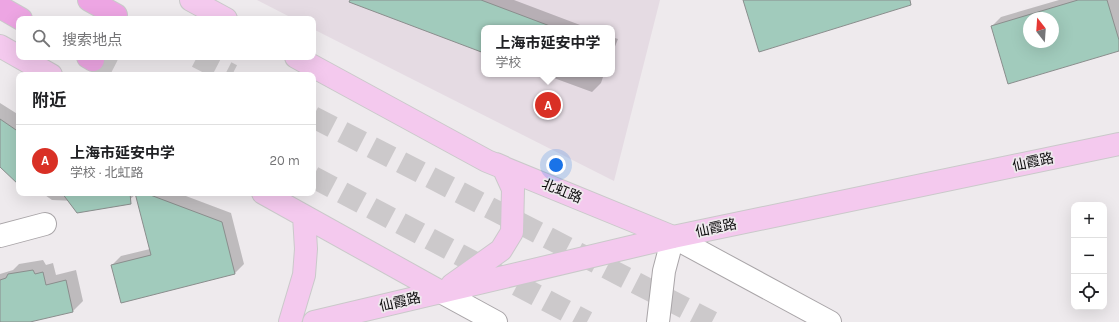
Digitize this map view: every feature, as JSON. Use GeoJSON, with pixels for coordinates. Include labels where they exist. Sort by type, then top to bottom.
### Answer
{"type":"FeatureCollection","features":[{"type":"Feature","properties":{"kind":"highway"},"geometry":{"type":"LineString","coordinates":[[89,0],[116,16]]}},
{"type":"Feature","properties":{"kind":"highway"},"geometry":{"type":"LineString","coordinates":[[0,7],[16,16]]}},
{"type":"Feature","properties":{"kind":"main road"},"geometry":{"type":"LineString","coordinates":[[191,0],[220,16]]}},
{"type":"Feature","properties":{"kind":"main road"},"geometry":{"type":"LineString","coordinates":[[0,46],[16,55]]}},
{"type":"Feature","properties":{"kind":"main road"},"geometry":{"type":"LineString","coordinates":[[25,60],[46,72]]}},
{"type":"Feature","properties":{"kind":"main road","name":"北虹路"},"geometry":{"type":"LineString","coordinates":[[302,60],[487,161],[673,237]]}},
{"type":"Feature","properties":{"kind":"main road","name":"仙霞路"},"geometry":{"type":"LineString","coordinates":[[314,322],[673,237],[1119,144]]}},
{"type":"Feature","properties":{"kind":"main road"},"geometry":{"type":"LineString","coordinates":[[268,196],[441,292],[501,250],[512,232],[513,189],[503,167]]}},
{"type":"Feature","properties":{"kind":"main road"},"geometry":{"type":"LineString","coordinates":[[290,322],[304,275],[306,249],[304,216]]}},
{"type":"Feature","properties":{"kind":"street"},"geometry":{"type":"LineString","coordinates":[[0,236],[45,224]]}},
{"type":"Feature","properties":{"kind":"street"},"geometry":{"type":"LineString","coordinates":[[658,322],[664,271],[673,237]]}},
{"type":"Feature","properties":{"kind":"street","name":"北虹路"},"geometry":{"type":"LineString","coordinates":[[673,237],[830,322]]}},
{"type":"Feature","properties":{"kind":"street"},"geometry":{"type":"LineString","coordinates":[[441,292],[496,322]]}},
{"type":"Feature","properties":{"kind":"shaded area"},"geometry":{"type":"Polygon","coordinates":[[[257,0],[660,0],[614,181],[316,31],[316,16],[288,16],[257,0]]]}},
{"type":"Feature","properties":{"kind":"building"},"geometry":{"type":"Polygon","coordinates":[[[350,0],[481,0],[547,25],[481,25],[481,52],[349,2],[350,0]]]}},
{"type":"Feature","properties":{"kind":"building"},"geometry":{"type":"Polygon","coordinates":[[[743,0],[910,0],[911,5],[759,52],[743,0]]]}},
{"type":"Feature","properties":{"kind":"building"},"geometry":{"type":"Polygon","coordinates":[[[1078,0],[1107,0],[1119,40],[1119,51],[1008,84],[991,26],[1023,16],[1023,48],[1059,48],[1059,12],[1038,12],[1078,0]]]}},
{"type":"Feature","properties":{"kind":"building"},"geometry":{"type":"Polygon","coordinates":[[[0,119],[16,130],[16,182],[0,167],[0,119]]]}},
{"type":"Feature","properties":{"kind":"building"},"geometry":{"type":"Polygon","coordinates":[[[64,196],[130,196],[131,204],[77,213],[64,196]]]}},
{"type":"Feature","properties":{"kind":"building"},"geometry":{"type":"Polygon","coordinates":[[[136,196],[153,196],[222,222],[235,274],[121,303],[111,265],[151,255],[136,196]]]}},
{"type":"Feature","properties":{"kind":"building"},"geometry":{"type":"Polygon","coordinates":[[[33,270],[35,274],[43,272],[46,285],[66,280],[73,312],[30,322],[0,322],[0,280],[6,278],[8,274],[33,270]]]}},
{"type":"Feature","properties":{"kind":"tunnel"},"geometry":{"type":"LineString","coordinates":[[93,60],[116,72]]}},
{"type":"Feature","properties":{"kind":"tunnel"},"geometry":{"type":"LineString","coordinates":[[203,60],[226,72]]}},
{"type":"Feature","properties":{"kind":"tunnel"},"geometry":{"type":"LineString","coordinates":[[316,119],[712,322]]}},
{"type":"Feature","properties":{"kind":"tunnel"},"geometry":{"type":"LineString","coordinates":[[316,179],[587,322]]}},
{"type":"Feature","properties":{"kind":"place","name":"上海市延安中学"},"geometry":{"type":"Point","coordinates":[548,105]}}]}
